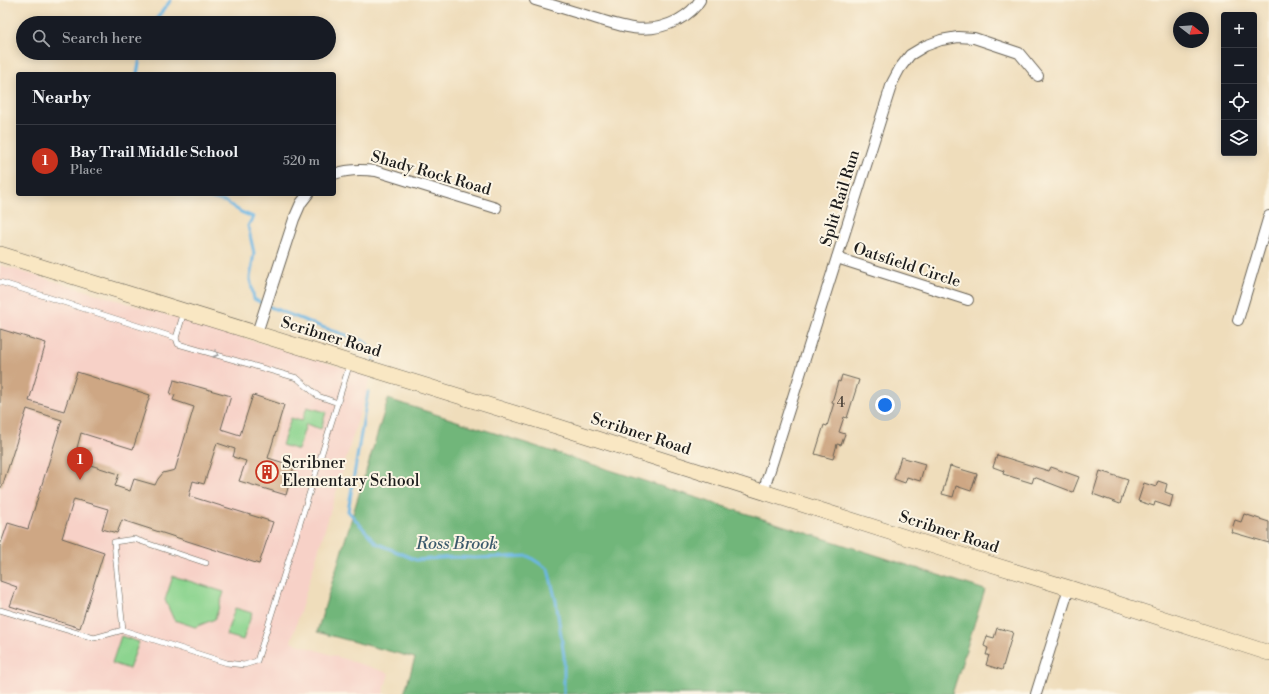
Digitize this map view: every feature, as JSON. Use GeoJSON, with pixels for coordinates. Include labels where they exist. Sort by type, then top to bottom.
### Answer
{"type":"FeatureCollection","features":[{"type":"Feature","properties":{"kind":"street"},"geometry":{"type":"LineString","coordinates":[[535,0],[619,26],[634,29],[653,29],[670,24],[685,16],[700,0]]}},
{"type":"Feature","properties":{"kind":"street","name":"Split Rail Run"},"geometry":{"type":"LineString","coordinates":[[763,492],[892,83],[900,68],[910,55],[925,46],[941,40],[958,37],[974,38],[1019,53],[1038,76]]}},
{"type":"Feature","properties":{"kind":"street","name":"Shady Rock Road"},"geometry":{"type":"LineString","coordinates":[[336,173],[359,169],[376,171],[496,208]]}},
{"type":"Feature","properties":{"kind":"street"},"geometry":{"type":"LineString","coordinates":[[257,333],[294,219],[301,203],[306,196]]}},
{"type":"Feature","properties":{"kind":"street"},"geometry":{"type":"LineString","coordinates":[[1238,320],[1269,216]]}},
{"type":"Feature","properties":{"kind":"street","name":"Scribner Road"},"geometry":{"type":"LineString","coordinates":[[0,254],[185,310],[1069,588],[1269,653]]}},
{"type":"Feature","properties":{"kind":"street","name":"Oatsfield Circle"},"geometry":{"type":"LineString","coordinates":[[837,258],[968,300]]}},
{"type":"Feature","properties":{"kind":"street"},"geometry":{"type":"LineString","coordinates":[[1036,694],[1069,588]]}},
{"type":"Feature","properties":{"kind":"lane"},"geometry":{"type":"LineString","coordinates":[[0,282],[176,338]]}},
{"type":"Feature","properties":{"kind":"lane"},"geometry":{"type":"LineString","coordinates":[[185,310],[176,338],[178,344],[297,378],[318,396],[338,403]]}},
{"type":"Feature","properties":{"kind":"lane"},"geometry":{"type":"LineString","coordinates":[[0,610],[94,638],[123,630],[228,663],[244,665],[257,661],[350,362]]}},
{"type":"Feature","properties":{"kind":"lane"},"geometry":{"type":"LineString","coordinates":[[123,630],[114,542],[134,539],[206,563]]}},
{"type":"Feature","properties":{"kind":"shaded area"},"geometry":{"type":"Polygon","coordinates":[[[0,265],[371,376],[291,642],[389,673],[383,694],[0,694],[0,265]]]}},
{"type":"Feature","properties":{"kind":"green space"},"geometry":{"type":"Polygon","coordinates":[[[388,399],[985,590],[952,694],[404,694],[415,658],[317,632],[388,399]]]}},
{"type":"Feature","properties":{"kind":"green space"},"geometry":{"type":"Polygon","coordinates":[[[307,407],[326,412],[321,429],[306,424],[298,450],[282,445],[291,418],[302,421],[307,407]]]}},
{"type":"Feature","properties":{"kind":"green space"},"geometry":{"type":"Polygon","coordinates":[[[173,576],[224,592],[215,619],[195,627],[174,620],[165,600],[173,576]]]}},
{"type":"Feature","properties":{"kind":"green space"},"geometry":{"type":"Polygon","coordinates":[[[235,608],[252,613],[243,640],[226,635],[235,608]]]}},
{"type":"Feature","properties":{"kind":"green space"},"geometry":{"type":"Polygon","coordinates":[[[121,636],[139,642],[129,669],[112,663],[121,636]]]}},
{"type":"Feature","properties":{"kind":"building"},"geometry":{"type":"Polygon","coordinates":[[[0,329],[46,343],[29,401],[64,411],[77,372],[150,395],[133,449],[81,433],[77,448],[88,451],[84,463],[119,474],[115,486],[130,491],[134,479],[155,485],[163,473],[175,470],[194,407],[173,400],[175,395],[170,394],[174,380],[231,396],[221,429],[240,435],[253,395],[284,405],[268,458],[294,466],[286,495],[239,481],[246,461],[233,457],[235,449],[217,443],[204,484],[193,481],[189,496],[273,522],[259,564],[122,520],[117,533],[102,529],[108,509],[74,499],[62,538],[104,552],[80,628],[10,606],[17,587],[0,581],[0,546],[8,523],[28,529],[62,420],[27,409],[2,487],[0,487],[0,329]]]}},
{"type":"Feature","properties":{"kind":"building"},"geometry":{"type":"Polygon","coordinates":[[[842,375],[859,380],[847,418],[844,417],[839,432],[845,434],[841,445],[837,444],[833,459],[815,454],[824,425],[827,426],[834,403],[832,402],[838,381],[840,382],[842,375]]]}},
{"type":"Feature","properties":{"kind":"building"},"geometry":{"type":"Polygon","coordinates":[[[997,455],[1049,471],[1051,467],[1079,477],[1073,492],[1034,477],[1032,483],[1003,474],[1004,471],[993,467],[997,455]]]}},
{"type":"Feature","properties":{"kind":"building"},"geometry":{"type":"Polygon","coordinates":[[[901,457],[925,464],[920,481],[907,477],[905,483],[894,479],[901,457]]]}},
{"type":"Feature","properties":{"kind":"building"},"geometry":{"type":"Polygon","coordinates":[[[950,466],[977,474],[971,491],[956,486],[953,497],[942,494],[950,466]]]}},
{"type":"Feature","properties":{"kind":"building"},"geometry":{"type":"Polygon","coordinates":[[[1100,471],[1128,480],[1120,504],[1093,494],[1100,471]]]}},
{"type":"Feature","properties":{"kind":"building"},"geometry":{"type":"Polygon","coordinates":[[[1158,481],[1167,484],[1165,492],[1173,495],[1170,507],[1155,502],[1154,506],[1138,501],[1144,483],[1156,487],[1158,481]]]}},
{"type":"Feature","properties":{"kind":"building"},"geometry":{"type":"Polygon","coordinates":[[[1244,514],[1269,522],[1269,543],[1231,532],[1235,520],[1241,522],[1244,514]]]}},
{"type":"Feature","properties":{"kind":"building"},"geometry":{"type":"Polygon","coordinates":[[[997,628],[1013,632],[1002,670],[986,665],[989,655],[986,655],[988,648],[984,646],[987,636],[994,638],[997,628]]]}},
{"type":"Feature","properties":{"kind":"waterway","name":"Ross Brook"},"geometry":{"type":"LineString","coordinates":[[158,16],[171,0]]}},
{"type":"Feature","properties":{"kind":"waterway","name":"Ross Brook"},"geometry":{"type":"LineString","coordinates":[[137,72],[140,60]]}},
{"type":"Feature","properties":{"kind":"waterway","name":"Ross Brook"},"geometry":{"type":"LineString","coordinates":[[204,196],[226,202],[241,212],[253,217],[248,226],[254,253],[250,278],[254,299],[265,305],[322,327],[364,341],[375,352],[373,362]]}},
{"type":"Feature","properties":{"kind":"waterway","name":"Ross Brook"},"geometry":{"type":"LineString","coordinates":[[368,392],[348,511],[376,543],[416,560],[454,557],[475,558],[528,556],[548,569],[556,601],[564,656],[564,694]]}},
{"type":"Feature","properties":{"kind":"place","name":"Scribner Elementary School"},"geometry":{"type":"Point","coordinates":[267,472]}},
{"type":"Feature","properties":{"kind":"place","name":"Bay Trail Middle School"},"geometry":{"type":"Point","coordinates":[80,480]}}]}
